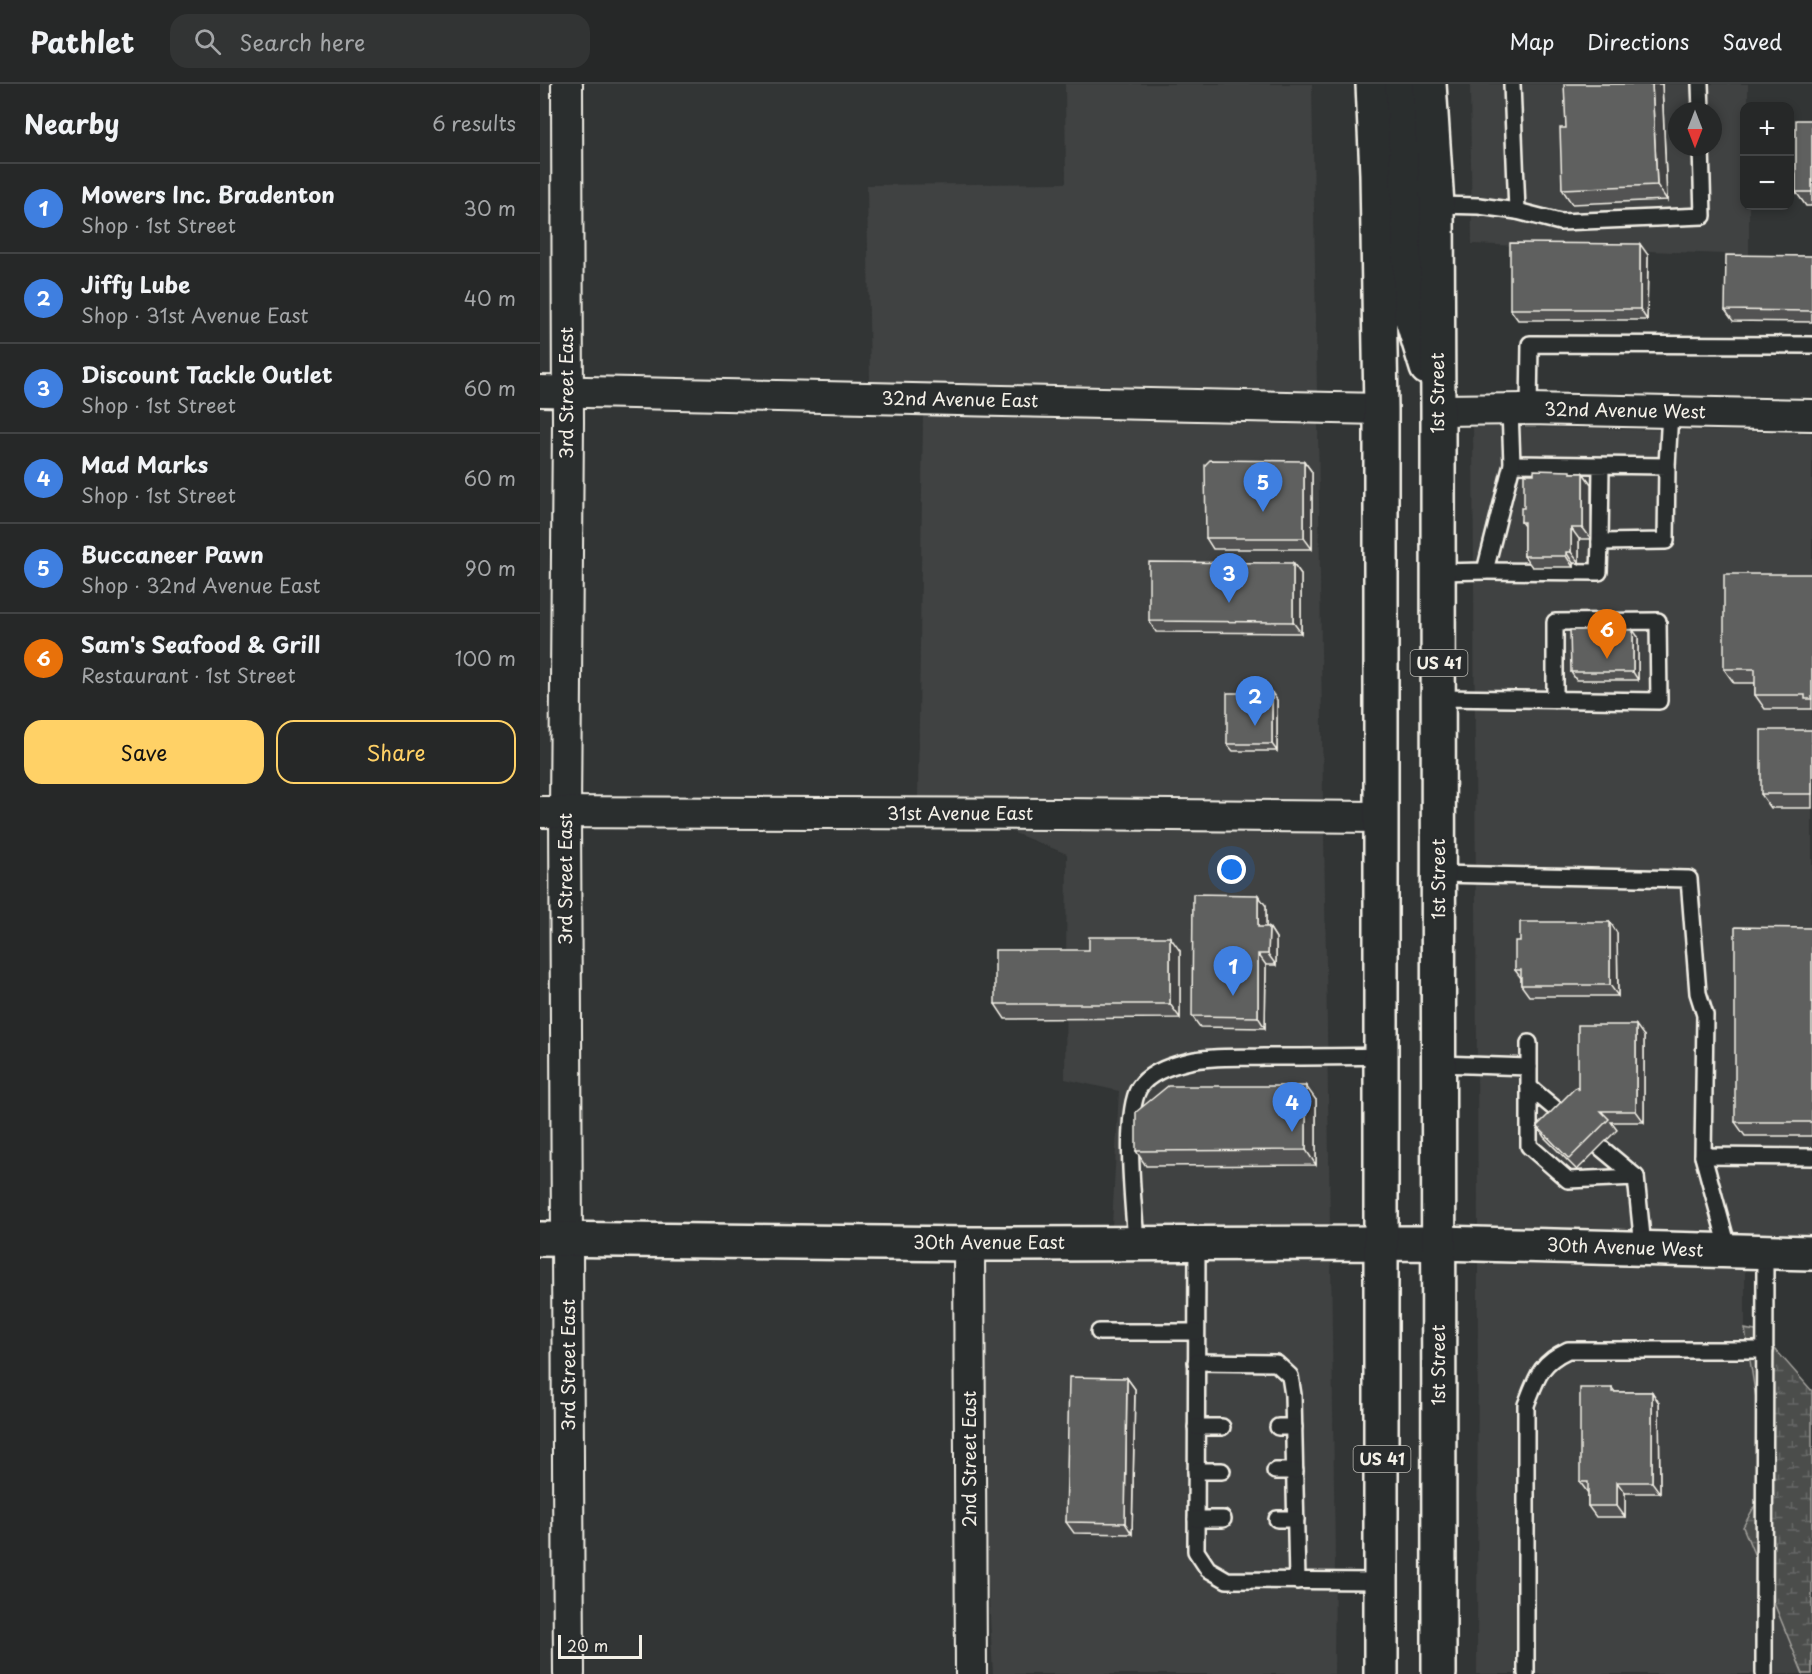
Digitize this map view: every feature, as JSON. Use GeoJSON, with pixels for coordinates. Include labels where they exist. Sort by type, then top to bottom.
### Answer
{"type":"FeatureCollection","features":[{"type":"Feature","properties":{"kind":"main road","name":"US 41"},"geometry":{"type":"LineString","coordinates":[[1373,84],[1381,409],[1382,1671]]}},
{"type":"Feature","properties":{"kind":"main road"},"geometry":{"type":"LineString","coordinates":[[1402,84],[1412,316],[1438,405]]}},
{"type":"Feature","properties":{"kind":"main road","name":"1st Street"},"geometry":{"type":"LineString","coordinates":[[1429,84],[1437,205],[1439,1674]]}},
{"type":"Feature","properties":{"kind":"main road","name":"30th Avenue East"},"geometry":{"type":"LineString","coordinates":[[554,1239],[969,1244],[1439,1243]]}},
{"type":"Feature","properties":{"kind":"main road","name":"30th Avenue West"},"geometry":{"type":"LineString","coordinates":[[1439,1243],[1812,1252]]}},
{"type":"Feature","properties":{"kind":"street","name":"3rd Street East"},"geometry":{"type":"LineString","coordinates":[[567,84],[554,391],[553,813],[554,1239],[569,1674]]}},
{"type":"Feature","properties":{"kind":"street","name":"32nd Avenue East"},"geometry":{"type":"LineString","coordinates":[[554,391],[1381,409]]}},
{"type":"Feature","properties":{"kind":"street","name":"32nd Avenue West"},"geometry":{"type":"LineString","coordinates":[[1438,405],[1520,409],[1812,415]]}},
{"type":"Feature","properties":{"kind":"street","name":"31st Avenue East"},"geometry":{"type":"LineString","coordinates":[[553,813],[1381,817]]}},
{"type":"Feature","properties":{"kind":"street","name":"2nd Street East"},"geometry":{"type":"LineString","coordinates":[[969,1244],[971,1674]]}},
{"type":"Feature","properties":{"kind":"lane"},"geometry":{"type":"LineString","coordinates":[[1512,84],[1517,211]]}},
{"type":"Feature","properties":{"kind":"lane"},"geometry":{"type":"LineString","coordinates":[[1700,84],[1701,102]]}},
{"type":"Feature","properties":{"kind":"lane"},"geometry":{"type":"LineString","coordinates":[[1437,205],[1479,206],[1517,211],[1560,222],[1703,216],[1701,156]]}},
{"type":"Feature","properties":{"kind":"lane"},"geometry":{"type":"LineString","coordinates":[[1485,571],[1512,464],[1530,344],[1812,345]]}},
{"type":"Feature","properties":{"kind":"lane"},"geometry":{"type":"LineString","coordinates":[[1600,542],[1666,541],[1670,412]]}},
{"type":"Feature","properties":{"kind":"lane"},"geometry":{"type":"LineString","coordinates":[[1512,464],[1667,466]]}},
{"type":"Feature","properties":{"kind":"lane"},"geometry":{"type":"LineString","coordinates":[[1438,572],[1599,572],[1601,466]]}},
{"type":"Feature","properties":{"kind":"lane"},"geometry":{"type":"LineString","coordinates":[[1439,698],[1555,700],[1659,701],[1658,621],[1555,622],[1555,700]]}},
{"type":"Feature","properties":{"kind":"lane"},"geometry":{"type":"LineString","coordinates":[[1439,874],[1689,879],[1698,993],[1705,1015],[1703,1156],[1729,1251]]}},
{"type":"Feature","properties":{"kind":"lane"},"geometry":{"type":"LineString","coordinates":[[1529,1043],[1529,1146],[1568,1180],[1636,1177]]}},
{"type":"Feature","properties":{"kind":"lane"},"geometry":{"type":"LineString","coordinates":[[1136,1243],[1131,1150],[1132,1110],[1139,1089],[1149,1076],[1173,1065],[1192,1060],[1382,1056]]}},
{"type":"Feature","properties":{"kind":"lane"},"geometry":{"type":"LineString","coordinates":[[1439,1064],[1529,1067]]}},
{"type":"Feature","properties":{"kind":"lane"},"geometry":{"type":"LineString","coordinates":[[1529,1087],[1565,1117]]}},
{"type":"Feature","properties":{"kind":"lane"},"geometry":{"type":"LineString","coordinates":[[1600,1147],[1636,1177],[1643,1247]]}},
{"type":"Feature","properties":{"kind":"lane"},"geometry":{"type":"LineString","coordinates":[[1703,1156],[1812,1157]]}},
{"type":"Feature","properties":{"kind":"lane"},"geometry":{"type":"LineString","coordinates":[[1197,1242],[1196,1551],[1208,1569],[1227,1580],[1382,1581]]}},
{"type":"Feature","properties":{"kind":"lane"},"geometry":{"type":"LineString","coordinates":[[1764,1674],[1765,1251]]}},
{"type":"Feature","properties":{"kind":"lane"},"geometry":{"type":"LineString","coordinates":[[1099,1332],[1196,1332]]}},
{"type":"Feature","properties":{"kind":"lane"},"geometry":{"type":"LineString","coordinates":[[1526,1674],[1526,1405],[1540,1372],[1555,1356],[1568,1350],[1765,1350]]}},
{"type":"Feature","properties":{"kind":"lane"},"geometry":{"type":"LineString","coordinates":[[1196,1362],[1276,1363],[1290,1376],[1293,1395],[1297,1581]]}},
{"type":"Feature","properties":{"kind":"lane"},"geometry":{"type":"LineString","coordinates":[[1196,1427],[1222,1427]]}},
{"type":"Feature","properties":{"kind":"lane"},"geometry":{"type":"LineString","coordinates":[[1278,1427],[1294,1427]]}},
{"type":"Feature","properties":{"kind":"lane"},"geometry":{"type":"LineString","coordinates":[[1196,1471],[1222,1471]]}},
{"type":"Feature","properties":{"kind":"lane"},"geometry":{"type":"LineString","coordinates":[[1275,1471],[1295,1471]]}},
{"type":"Feature","properties":{"kind":"lane"},"geometry":{"type":"LineString","coordinates":[[1196,1519],[1223,1519]]}},
{"type":"Feature","properties":{"kind":"lane"},"geometry":{"type":"LineString","coordinates":[[1277,1519],[1296,1519]]}},
{"type":"Feature","properties":{"kind":"shaded area"},"geometry":{"type":"Polygon","coordinates":[[[1065,84],[1312,84],[1317,392],[870,382],[867,185],[1066,183],[1065,84]]]}},
{"type":"Feature","properties":{"kind":"shaded area"},"geometry":{"type":"Polygon","coordinates":[[[1470,84],[1748,84],[1748,102],[1740,102],[1740,210],[1749,210],[1749,255],[1472,244],[1470,84]]]}},
{"type":"Feature","properties":{"kind":"shaded area"},"geometry":{"type":"Polygon","coordinates":[[[923,415],[1318,424],[1323,801],[918,797],[923,415]]]}},
{"type":"Feature","properties":{"kind":"shaded area"},"geometry":{"type":"Polygon","coordinates":[[[1473,426],[1812,433],[1812,1236],[1478,1225],[1473,426]]]}},
{"type":"Feature","properties":{"kind":"shaded area"},"geometry":{"type":"Polygon","coordinates":[[[1007,830],[1324,833],[1330,1225],[983,1227],[1112,1225],[1119,1091],[1065,1079],[1067,854],[1007,830]]]}},
{"type":"Feature","properties":{"kind":"shaded area"},"geometry":{"type":"Polygon","coordinates":[[[1331,1257],[1335,1561],[1334,1674],[993,1674],[985,1523],[983,1260],[1331,1257]]]}},
{"type":"Feature","properties":{"kind":"shaded area"},"geometry":{"type":"Polygon","coordinates":[[[1478,1257],[1745,1267],[1745,1329],[1769,1481],[1743,1527],[1803,1674],[1477,1674],[1478,1257]]]}},
{"type":"Feature","properties":{"kind":"green space"},"geometry":{"type":"Polygon","coordinates":[[[1745,1329],[1760,1332],[1812,1391],[1812,1674],[1803,1674],[1743,1527],[1769,1480],[1745,1329]]]}},
{"type":"Feature","properties":{"kind":"building"},"geometry":{"type":"Polygon","coordinates":[[[1564,84],[1652,84],[1657,185],[1562,189],[1560,128],[1566,128],[1564,84]]]}},
{"type":"Feature","properties":{"kind":"building"},"geometry":{"type":"Polygon","coordinates":[[[1796,120],[1812,120],[1812,192],[1796,192],[1796,120]]]}},
{"type":"Feature","properties":{"kind":"building"},"geometry":{"type":"Polygon","coordinates":[[[1510,243],[1640,244],[1640,309],[1510,309],[1510,243]]]}},
{"type":"Feature","properties":{"kind":"building"},"geometry":{"type":"Polygon","coordinates":[[[1726,255],[1812,256],[1812,311],[1725,310],[1726,255]]]}},
{"type":"Feature","properties":{"kind":"building"},"geometry":{"type":"Polygon","coordinates":[[[1210,460],[1304,461],[1304,538],[1206,538],[1205,465],[1210,460]]]}},
{"type":"Feature","properties":{"kind":"building"},"geometry":{"type":"Polygon","coordinates":[[[1534,470],[1583,473],[1583,528],[1571,528],[1571,552],[1566,552],[1566,556],[1524,556],[1524,522],[1521,522],[1521,508],[1524,508],[1524,474],[1534,474],[1534,470]]]}},
{"type":"Feature","properties":{"kind":"building"},"geometry":{"type":"Polygon","coordinates":[[[1149,562],[1293,563],[1293,622],[1149,621],[1149,562]]]}},
{"type":"Feature","properties":{"kind":"building"},"geometry":{"type":"Polygon","coordinates":[[[1724,574],[1812,574],[1812,699],[1805,699],[1805,695],[1755,695],[1755,669],[1724,669],[1724,574]]]}},
{"type":"Feature","properties":{"kind":"building"},"geometry":{"type":"Polygon","coordinates":[[[1570,630],[1633,630],[1633,672],[1571,672],[1570,630]]]}},
{"type":"Feature","properties":{"kind":"building"},"geometry":{"type":"Polygon","coordinates":[[[1227,693],[1272,693],[1272,744],[1227,744],[1227,693]]]}},
{"type":"Feature","properties":{"kind":"building"},"geometry":{"type":"Polygon","coordinates":[[[1761,730],[1812,730],[1812,794],[1761,794],[1761,730]]]}},
{"type":"Feature","properties":{"kind":"building"},"geometry":{"type":"Polygon","coordinates":[[[1193,894],[1258,895],[1258,927],[1269,927],[1268,954],[1258,954],[1258,1017],[1192,1016],[1193,894]]]}},
{"type":"Feature","properties":{"kind":"building"},"geometry":{"type":"Polygon","coordinates":[[[1520,922],[1610,922],[1610,985],[1521,985],[1521,970],[1515,970],[1515,941],[1520,941],[1520,922]]]}},
{"type":"Feature","properties":{"kind":"building"},"geometry":{"type":"Polygon","coordinates":[[[1735,927],[1812,928],[1812,1122],[1735,1122],[1735,927]]]}},
{"type":"Feature","properties":{"kind":"building"},"geometry":{"type":"Polygon","coordinates":[[[1089,937],[1170,937],[1170,1004],[995,1004],[995,950],[1089,950],[1089,937]]]}},
{"type":"Feature","properties":{"kind":"building"},"geometry":{"type":"Polygon","coordinates":[[[1578,1025],[1636,1025],[1636,1111],[1601,1111],[1609,1119],[1569,1159],[1537,1126],[1576,1087],[1578,1089],[1578,1025]]]}},
{"type":"Feature","properties":{"kind":"building"},"geometry":{"type":"Polygon","coordinates":[[[1168,1086],[1306,1086],[1306,1150],[1136,1151],[1136,1112],[1168,1086]]]}},
{"type":"Feature","properties":{"kind":"building"},"geometry":{"type":"Polygon","coordinates":[[[1069,1377],[1127,1378],[1125,1523],[1066,1522],[1069,1377]]]}},
{"type":"Feature","properties":{"kind":"building"},"geometry":{"type":"Polygon","coordinates":[[[1580,1388],[1612,1388],[1612,1392],[1652,1392],[1652,1482],[1617,1482],[1617,1506],[1588,1506],[1588,1482],[1580,1482],[1580,1388]]]}},
{"type":"Feature","properties":{"kind":"place","name":"Buccaneer Pawn"},"geometry":{"type":"Point","coordinates":[1263,512]}},
{"type":"Feature","properties":{"kind":"place","name":"Discount Tackle Outlet"},"geometry":{"type":"Point","coordinates":[1229,603]}},
{"type":"Feature","properties":{"kind":"place","name":"Sam's Seafood & Grill"},"geometry":{"type":"Point","coordinates":[1607,659]}},
{"type":"Feature","properties":{"kind":"place","name":"Jiffy Lube"},"geometry":{"type":"Point","coordinates":[1255,726]}},
{"type":"Feature","properties":{"kind":"place","name":"Mowers Inc. Bradenton"},"geometry":{"type":"Point","coordinates":[1233,996]}},
{"type":"Feature","properties":{"kind":"place","name":"Mad Marks"},"geometry":{"type":"Point","coordinates":[1292,1132]}}]}
